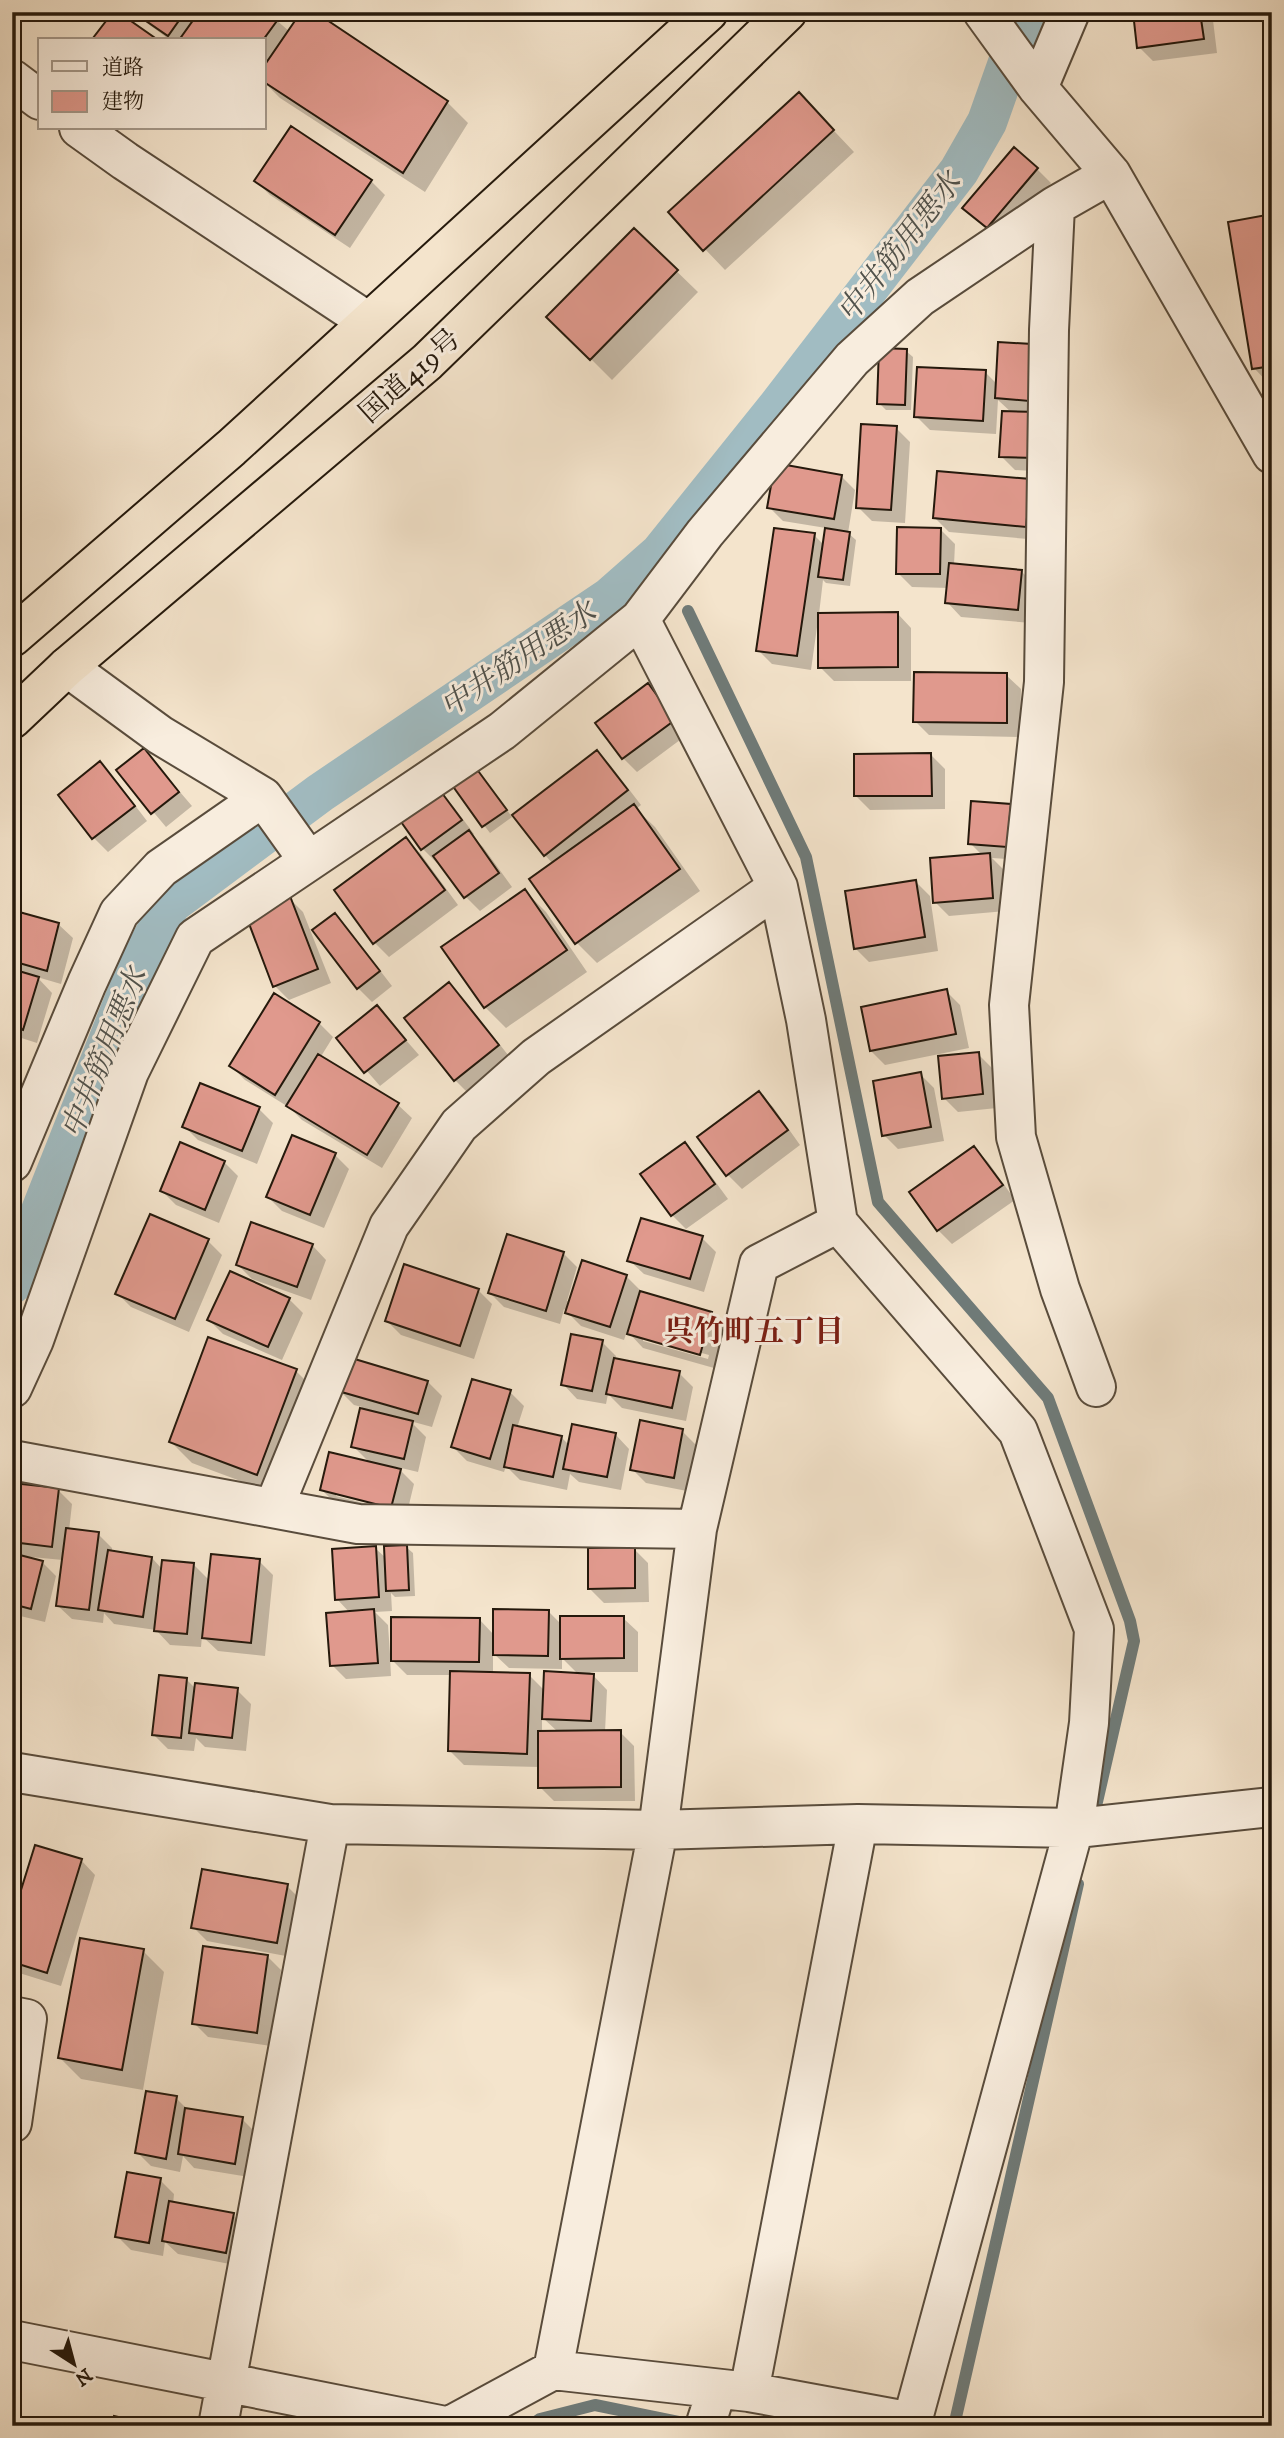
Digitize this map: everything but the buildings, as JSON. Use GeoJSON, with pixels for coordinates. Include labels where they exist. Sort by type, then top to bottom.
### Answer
{"type":"FeatureCollection","features":[{"type":"Feature","properties":{"kind":"highway"},"geometry":{"type":"LineString","coordinates":[[14,633],[231,448],[708,12]]}},
{"type":"Feature","properties":{"kind":"highway","name":"国道419号"},"geometry":{"type":"LineString","coordinates":[[12,719],[68,667],[427,362],[787,12]]}},
{"type":"Feature","properties":{"kind":"street"},"geometry":{"type":"LineString","coordinates":[[983,12],[1030,76],[1111,174],[1272,454]]}},
{"type":"Feature","properties":{"kind":"street"},"geometry":{"type":"LineString","coordinates":[[1030,76],[1070,12]]}},
{"type":"Feature","properties":{"kind":"street"},"geometry":{"type":"LineString","coordinates":[[12,79],[38,98]]}},
{"type":"Feature","properties":{"kind":"street"},"geometry":{"type":"LineString","coordinates":[[82,130],[367,321]]}},
{"type":"Feature","properties":{"kind":"street"},"geometry":{"type":"LineString","coordinates":[[12,1388],[34,1340],[129,1072],[195,938],[502,731],[640,619],[705,533],[852,359],[920,297],[1055,206],[1111,174]]}},
{"type":"Feature","properties":{"kind":"street"},"geometry":{"type":"LineString","coordinates":[[1055,206],[1049,330],[1045,682],[1009,1005],[1016,1137],[1060,1289],[1096,1387]]}},
{"type":"Feature","properties":{"kind":"street"},"geometry":{"type":"LineString","coordinates":[[450,2426],[553,2370],[721,2402],[912,2422],[1075,1828],[1089,1723],[1094,1629],[1018,1431],[838,1223],[806,1020],[779,887],[640,619]]}},
{"type":"Feature","properties":{"kind":"street"},"geometry":{"type":"LineString","coordinates":[[68,667],[160,736],[263,797],[308,860]]}},
{"type":"Feature","properties":{"kind":"street"},"geometry":{"type":"LineString","coordinates":[[12,1162],[86,983],[119,913],[160,868],[263,797]]}},
{"type":"Feature","properties":{"kind":"street"},"geometry":{"type":"LineString","coordinates":[[274,1507],[389,1226],[458,1125],[536,1058],[779,887]]}},
{"type":"Feature","properties":{"kind":"street"},"geometry":{"type":"LineString","coordinates":[[553,2370],[658,1830],[697,1529],[759,1264],[838,1223]]}},
{"type":"Feature","properties":{"kind":"street"},"geometry":{"type":"LineString","coordinates":[[12,1460],[358,1524],[697,1529]]}},
{"type":"Feature","properties":{"kind":"street"},"geometry":{"type":"LineString","coordinates":[[12,1772],[330,1824],[658,1830],[858,1824],[1075,1828],[1272,1807]]}},
{"type":"Feature","properties":{"kind":"street"},"geometry":{"type":"LineString","coordinates":[[218,2426],[330,1824]]}},
{"type":"Feature","properties":{"kind":"street"},"geometry":{"type":"LineString","coordinates":[[721,2402],[858,1824]]}},
{"type":"Feature","properties":{"kind":"street"},"geometry":{"type":"LineString","coordinates":[[12,2016],[27,2019],[12,2123]]}},
{"type":"Feature","properties":{"kind":"street"},"geometry":{"type":"LineString","coordinates":[[12,2340],[445,2426]]}},
{"type":"Feature","properties":{"kind":"waterway","name":"中井筋用悪水"},"geometry":{"type":"LineString","coordinates":[[12,1284],[139,963],[171,904],[320,793],[610,597],[660,553],[778,406],[959,171],[987,122],[1026,12]]}},
{"type":"Feature","properties":{"kind":"waterway"},"geometry":{"type":"LineString","coordinates":[[688,611],[806,857],[878,1202],[1048,1398],[1130,1621],[1134,1641],[1094,1815]]}},
{"type":"Feature","properties":{"kind":"waterway"},"geometry":{"type":"LineString","coordinates":[[954,2426],[1078,1884]]}},
{"type":"Feature","properties":{"kind":"waterway"},"geometry":{"type":"LineString","coordinates":[[530,2426],[540,2419],[595,2405],[698,2426]]}},
{"type":"Feature","properties":{"kind":"district","name":"呉竹町五丁目"},"geometry":{"type":"Point","coordinates":[754,1331]}}]}
